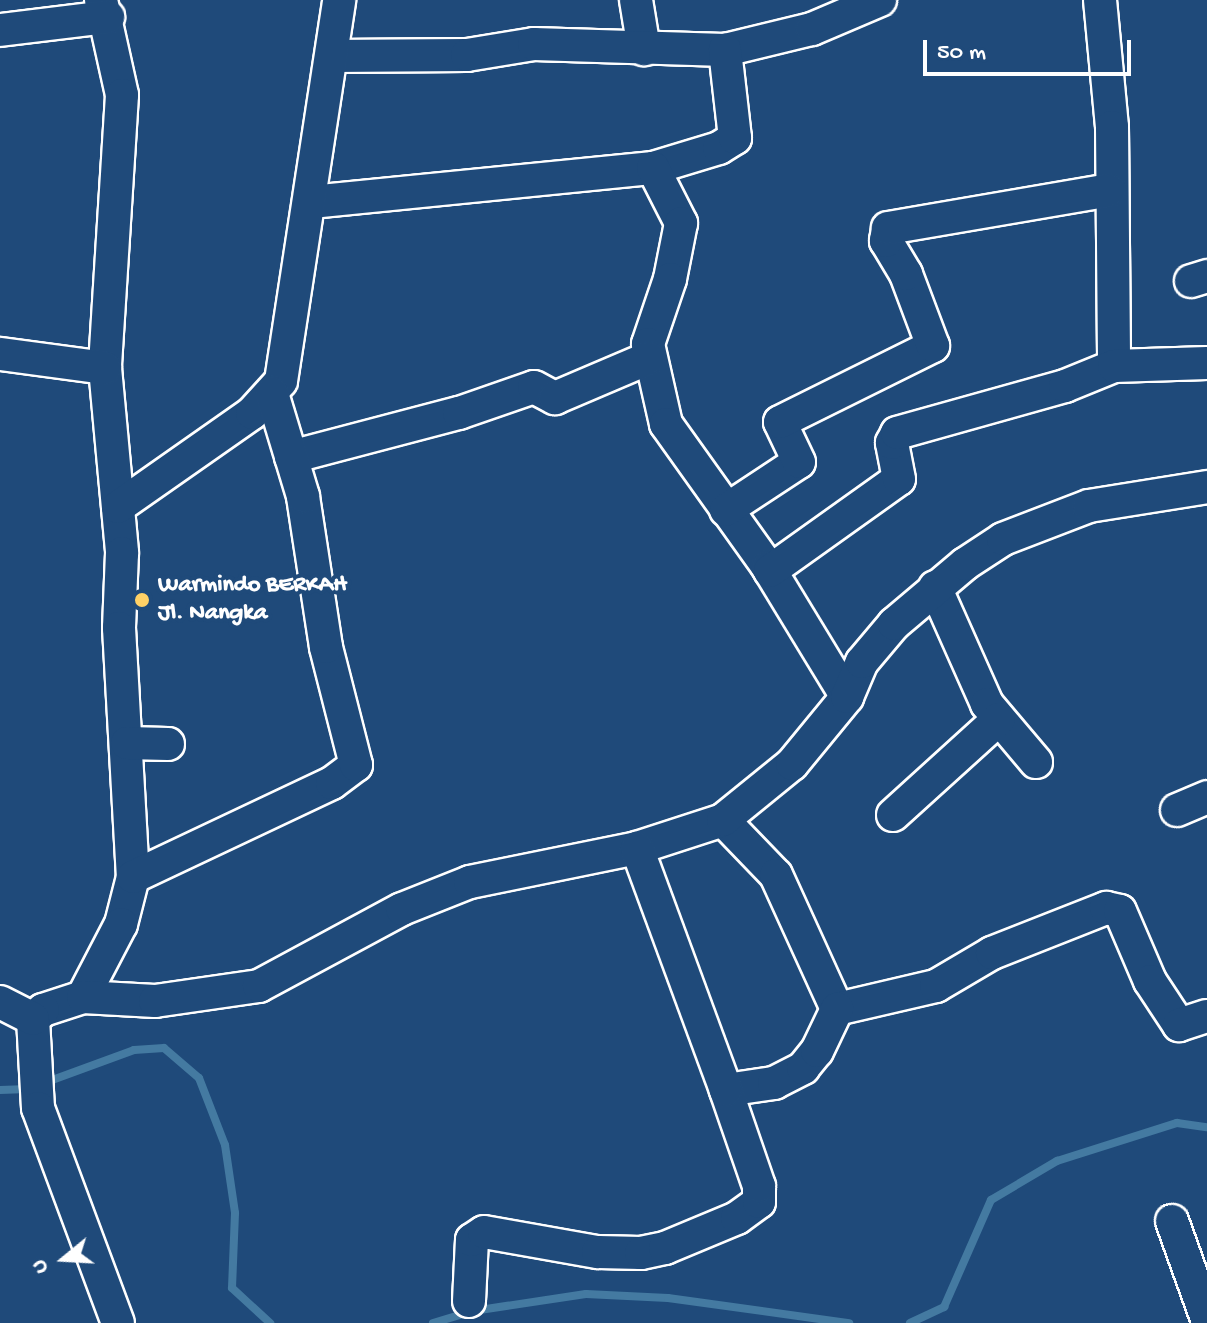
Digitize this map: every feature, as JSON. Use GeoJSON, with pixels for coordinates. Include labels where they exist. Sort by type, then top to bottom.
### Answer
{"type":"FeatureCollection","features":[{"type":"Feature","properties":{"kind":"street"},"geometry":{"type":"LineString","coordinates":[[118,507],[252,413],[281,381],[311,202],[339,0]]}},
{"type":"Feature","properties":{"kind":"street"},"geometry":{"type":"LineString","coordinates":[[636,0],[644,49]]}},
{"type":"Feature","properties":{"kind":"street"},"geometry":{"type":"LineString","coordinates":[[332,56],[467,55],[534,44],[725,50],[812,29],[880,0]]}},
{"type":"Feature","properties":{"kind":"street"},"geometry":{"type":"LineString","coordinates":[[1100,0],[1112,127],[1110,190],[1114,366]]}},
{"type":"Feature","properties":{"kind":"street"},"geometry":{"type":"LineString","coordinates":[[0,30],[105,8],[122,95],[122,136],[105,368],[118,507],[133,877],[125,914],[83,997]]}},
{"type":"Feature","properties":{"kind":"street"},"geometry":{"type":"LineString","coordinates":[[311,202],[653,168],[719,148],[735,138],[725,50]]}},
{"type":"Feature","properties":{"kind":"street"},"geometry":{"type":"LineString","coordinates":[[653,168],[681,223],[649,358],[666,424],[770,571],[847,697]]}},
{"type":"Feature","properties":{"kind":"street"},"geometry":{"type":"LineString","coordinates":[[726,510],[799,462],[780,422],[933,346],[906,274],[886,241],[888,228],[1110,190]]}},
{"type":"Feature","properties":{"kind":"street"},"geometry":{"type":"LineString","coordinates":[[0,354],[105,368]]}},
{"type":"Feature","properties":{"kind":"street"},"geometry":{"type":"LineString","coordinates":[[291,457],[459,413],[534,387],[555,398],[649,358]]}},
{"type":"Feature","properties":{"kind":"street"},"geometry":{"type":"LineString","coordinates":[[770,571],[899,479],[892,443],[897,433],[1065,386],[1114,366],[1207,363]]}},
{"type":"Feature","properties":{"kind":"street"},"geometry":{"type":"LineString","coordinates":[[133,877],[332,783],[356,765],[326,647],[303,496],[272,393]]}},
{"type":"Feature","properties":{"kind":"street"},"geometry":{"type":"LineString","coordinates":[[118,1323],[38,1108],[33,1019],[43,1010],[83,997],[155,1001],[259,986],[402,909],[470,882],[637,848],[723,820],[792,764],[847,697],[862,662],[935,587],[1003,539],[1089,506],[1207,487]]}},
{"type":"Feature","properties":{"kind":"street"},"geometry":{"type":"LineString","coordinates":[[935,587],[983,697],[1036,762]]}},
{"type":"Feature","properties":{"kind":"street"},"geometry":{"type":"LineString","coordinates":[[893,815],[999,719]]}},
{"type":"Feature","properties":{"kind":"street"},"geometry":{"type":"LineString","coordinates":[[127,743],[168,744]]}},
{"type":"Feature","properties":{"kind":"street"},"geometry":{"type":"LineString","coordinates":[[1177,810],[1207,797]]}},
{"type":"Feature","properties":{"kind":"street"},"geometry":{"type":"LineString","coordinates":[[723,820],[776,875],[837,1009],[817,1051],[803,1068],[774,1083],[726,1090]]}},
{"type":"Feature","properties":{"kind":"street"},"geometry":{"type":"LineString","coordinates":[[469,1301],[472,1240],[484,1232],[598,1252],[641,1253],[665,1248],[752,1209],[759,1202],[759,1186],[726,1090],[637,848]]}},
{"type":"Feature","properties":{"kind":"street"},"geometry":{"type":"LineString","coordinates":[[837,1009],[936,986],[992,953],[1106,908],[1120,911],[1150,981],[1179,1025],[1207,1016]]}},
{"type":"Feature","properties":{"kind":"street"},"geometry":{"type":"LineString","coordinates":[[0,1002],[33,1019]]}},
{"type":"Feature","properties":{"kind":"street"},"geometry":{"type":"LineString","coordinates":[[1172,1221],[1207,1319]]}},
{"type":"Feature","properties":{"kind":"waterway"},"geometry":{"type":"LineString","coordinates":[[44,1083],[134,1050],[164,1048],[199,1078],[225,1145],[235,1213],[232,1288],[270,1323]]}},
{"type":"Feature","properties":{"kind":"waterway"},"geometry":{"type":"LineString","coordinates":[[0,1090],[28,1089]]}},
{"type":"Feature","properties":{"kind":"waterway"},"geometry":{"type":"LineString","coordinates":[[910,1323],[944,1307],[991,1200],[1057,1161],[1177,1123],[1207,1127]]}},
{"type":"Feature","properties":{"kind":"waterway"},"geometry":{"type":"LineString","coordinates":[[433,1323],[473,1311],[586,1294],[668,1298],[849,1323]]}},
{"type":"Feature","properties":{"kind":"place","name":"Warmindo BERKAH Jl. Nangka"},"geometry":{"type":"Point","coordinates":[142,600]}}]}
